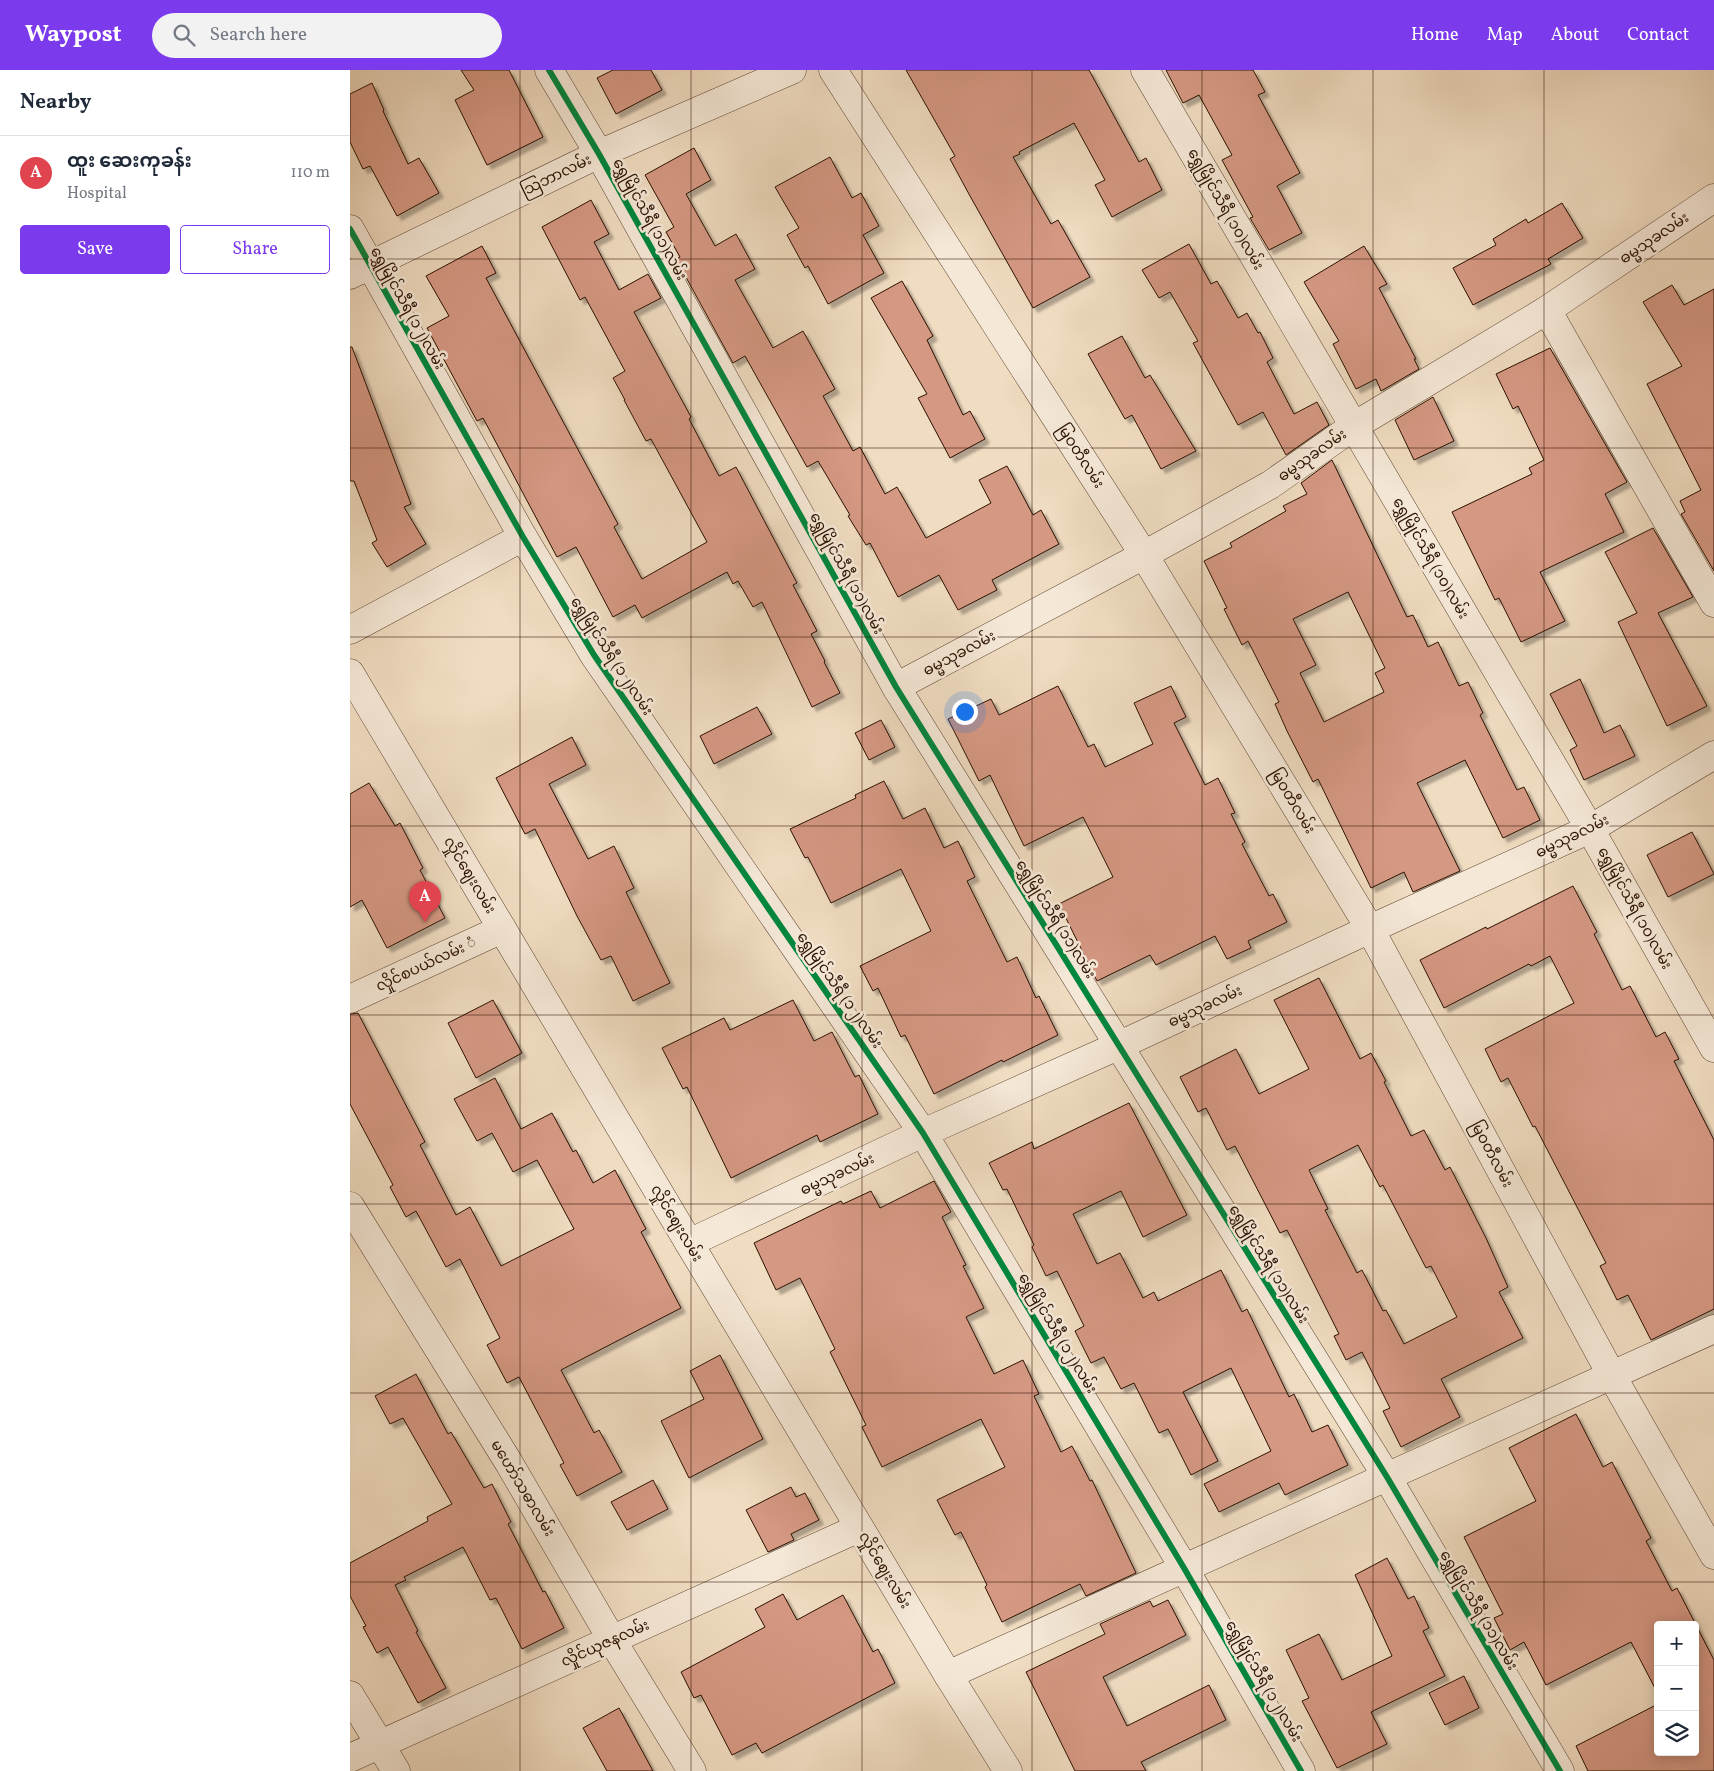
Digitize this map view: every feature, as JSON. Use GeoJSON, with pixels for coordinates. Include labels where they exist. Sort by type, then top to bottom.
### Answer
{"type":"FeatureCollection","features":[{"type":"Feature","properties":{"kind":"street","name":"ရွှေမြိုင်သီရီ (၁၁)လမ်း"},"geometry":{"type":"LineString","coordinates":[[549,70],[599,154],[896,687],[1387,1478],[1560,1771]]}},
{"type":"Feature","properties":{"kind":"street","name":"သြဘာလမ်း"},"geometry":{"type":"LineString","coordinates":[[360,270],[599,154],[792,70]]}},
{"type":"Feature","properties":{"kind":"street","name":"မြဝတီလမ်း"},"geometry":{"type":"LineString","coordinates":[[834,70],[1144,555],[1370,929],[1612,1376],[1714,1556]]}},
{"type":"Feature","properties":{"kind":"street","name":"ရွှေမြိုင်သီရီ (၁၀)လမ်း"},"geometry":{"type":"LineString","coordinates":[[1145,70],[1590,829],[1714,1048]]}},
{"type":"Feature","properties":{"kind":"street","name":"ဓမ္မသုခလမ်း"},"geometry":{"type":"LineString","coordinates":[[896,687],[1144,555],[1270,485],[1354,426],[1547,310],[1714,198]]}},
{"type":"Feature","properties":{"kind":"street","name":"ရွှေမြိုင်သီရီ (၁၂)လမ်း"},"geometry":{"type":"LineString","coordinates":[[350,229],[360,270],[594,655],[923,1134],[1184,1568],[1302,1771]]}},
{"type":"Feature","properties":{"kind":"street"},"geometry":{"type":"LineString","coordinates":[[1547,310],[1714,603]]}},
{"type":"Feature","properties":{"kind":"street"},"geometry":{"type":"LineString","coordinates":[[350,630],[523,537]]}},
{"type":"Feature","properties":{"kind":"street","name":"လှိုင်ဈေးလမ်း"},"geometry":{"type":"LineString","coordinates":[[350,673],[859,1528],[1008,1771]]}},
{"type":"Feature","properties":{"kind":"street","name":"ဓမ္မသုခလမ်း"},"geometry":{"type":"LineString","coordinates":[[689,1243],[1590,829],[1714,755]]}},
{"type":"Feature","properties":{"kind":"street","name":"လှိုင်စပယ်လမ်း ံ"},"geometry":{"type":"LineString","coordinates":[[350,998],[502,929]]}},
{"type":"Feature","properties":{"kind":"street","name":"မဟော်သဓာလမ်း"},"geometry":{"type":"LineString","coordinates":[[350,1206],[509,1463],[612,1640],[692,1771]]}},
{"type":"Feature","properties":{"kind":"street"},"geometry":{"type":"LineString","coordinates":[[948,1675],[1714,1329]]}},
{"type":"Feature","properties":{"kind":"street","name":"လှိုင်ယုဇနလမ်း"},"geometry":{"type":"LineString","coordinates":[[350,1758],[859,1528]]}},
{"type":"Feature","properties":{"kind":"street"},"geometry":{"type":"LineString","coordinates":[[350,1695],[396,1771]]}},
{"type":"Feature","properties":{"kind":"building"},"geometry":{"type":"Polygon","coordinates":[[[461,70],[509,70],[543,137],[487,165],[455,100],[474,90],[461,70]]]}},
{"type":"Feature","properties":{"kind":"building"},"geometry":{"type":"Polygon","coordinates":[[[613,70],[651,70],[662,90],[616,114],[597,78],[613,70]]]}},
{"type":"Feature","properties":{"kind":"building"},"geometry":{"type":"Polygon","coordinates":[[[906,70],[1089,70],[1139,162],[1146,158],[1162,190],[1112,217],[1095,185],[1105,180],[1074,123],[1013,157],[1051,224],[1058,220],[1090,277],[1033,308],[950,159],[955,156],[906,70]]]}},
{"type":"Feature","properties":{"kind":"building"},"geometry":{"type":"Polygon","coordinates":[[[1166,70],[1253,70],[1265,92],[1258,95],[1300,173],[1277,186],[1302,233],[1269,250],[1250,218],[1253,217],[1222,160],[1232,155],[1199,95],[1183,103],[1166,70]]]}},
{"type":"Feature","properties":{"kind":"building"},"geometry":{"type":"Polygon","coordinates":[[[372,83],[408,164],[419,158],[439,193],[397,216],[370,166],[363,169],[350,142],[350,94],[372,83]]]}},
{"type":"Feature","properties":{"kind":"building"},"geometry":{"type":"Polygon","coordinates":[[[694,148],[711,180],[686,194],[715,246],[736,234],[755,269],[735,280],[773,348],[803,331],[835,389],[823,396],[853,451],[860,447],[885,494],[897,487],[926,538],[991,503],[979,480],[1007,466],[1033,515],[1041,510],[1059,544],[992,580],[997,590],[958,610],[939,575],[898,597],[870,543],[866,545],[818,461],[807,467],[745,356],[733,363],[676,259],[680,257],[666,232],[674,227],[645,175],[694,148]]]}},
{"type":"Feature","properties":{"kind":"building"},"geometry":{"type":"Polygon","coordinates":[[[830,157],[852,198],[861,193],[879,226],[863,235],[884,273],[828,304],[808,266],[805,268],[787,235],[799,228],[775,187],[830,157]]]}},
{"type":"Feature","properties":{"kind":"building"},"geometry":{"type":"Polygon","coordinates":[[[591,200],[609,234],[594,242],[619,290],[648,274],[661,298],[634,312],[691,417],[689,419],[719,476],[736,467],[797,583],[793,585],[817,631],[811,634],[840,693],[812,707],[762,602],[753,607],[738,581],[733,584],[727,572],[642,618],[635,605],[613,617],[576,547],[557,557],[483,418],[477,421],[427,328],[449,316],[426,276],[482,246],[496,273],[486,278],[618,524],[614,527],[642,579],[707,542],[651,439],[646,441],[624,400],[613,378],[625,371],[585,297],[580,300],[542,227],[591,200]]]}},
{"type":"Feature","properties":{"kind":"building"},"geometry":{"type":"Polygon","coordinates":[[[1562,203],[1583,238],[1548,259],[1551,264],[1473,305],[1453,268],[1496,245],[1493,239],[1526,219],[1528,223],[1562,203]]]}},
{"type":"Feature","properties":{"kind":"building"},"geometry":{"type":"Polygon","coordinates":[[[1189,244],[1211,284],[1217,281],[1238,318],[1247,313],[1258,333],[1260,332],[1273,358],[1267,362],[1294,414],[1317,402],[1329,425],[1286,455],[1263,412],[1238,425],[1193,343],[1198,341],[1170,292],[1159,298],[1142,270],[1189,244]]]}},
{"type":"Feature","properties":{"kind":"building"},"geometry":{"type":"Polygon","coordinates":[[[1364,246],[1387,284],[1379,288],[1416,359],[1414,359],[1419,369],[1381,391],[1376,379],[1356,389],[1333,344],[1339,341],[1304,282],[1364,246]]]}},
{"type":"Feature","properties":{"kind":"building"},"geometry":{"type":"Polygon","coordinates":[[[902,281],[933,336],[927,340],[963,415],[970,411],[985,439],[950,458],[918,398],[927,394],[871,298],[902,281]]]}},
{"type":"Feature","properties":{"kind":"building"},"geometry":{"type":"Polygon","coordinates":[[[1672,285],[1684,305],[1714,289],[1714,571],[1681,514],[1685,512],[1680,501],[1701,490],[1647,384],[1682,366],[1643,302],[1672,285]]]}},
{"type":"Feature","properties":{"kind":"building"},"geometry":{"type":"Polygon","coordinates":[[[1122,336],[1145,378],[1150,375],[1196,451],[1161,469],[1132,415],[1125,419],[1088,354],[1122,336]]]}},
{"type":"Feature","properties":{"kind":"building"},"geometry":{"type":"Polygon","coordinates":[[[350,347],[352,347],[411,504],[404,507],[426,544],[387,567],[372,543],[377,540],[354,481],[350,481],[350,347]]]}},
{"type":"Feature","properties":{"kind":"building"},"geometry":{"type":"Polygon","coordinates":[[[1550,348],[1627,482],[1605,494],[1624,532],[1540,572],[1565,621],[1521,642],[1499,598],[1495,600],[1452,512],[1532,474],[1529,468],[1544,460],[1518,406],[1513,409],[1496,374],[1550,348]]]}},
{"type":"Feature","properties":{"kind":"building"},"geometry":{"type":"Polygon","coordinates":[[[1433,397],[1454,441],[1414,460],[1395,420],[1433,397]]]}},
{"type":"Feature","properties":{"kind":"building"},"geometry":{"type":"Polygon","coordinates":[[[1332,460],[1407,617],[1413,615],[1428,647],[1438,642],[1459,686],[1468,682],[1483,713],[1480,715],[1517,790],[1524,787],[1540,820],[1503,838],[1465,760],[1417,783],[1460,871],[1413,892],[1404,872],[1371,888],[1318,779],[1313,782],[1287,731],[1275,704],[1279,702],[1248,641],[1242,645],[1224,609],[1227,608],[1204,561],[1232,547],[1230,543],[1286,511],[1283,506],[1307,494],[1301,483],[1332,460]],[[1348,592],[1293,619],[1316,665],[1300,673],[1324,722],[1384,692],[1375,673],[1385,668],[1348,592]]]}},
{"type":"Feature","properties":{"kind":"building"},"geometry":{"type":"Polygon","coordinates":[[[1653,528],[1693,597],[1658,613],[1707,706],[1667,726],[1618,622],[1637,613],[1605,552],[1653,528]]]}},
{"type":"Feature","properties":{"kind":"building"},"geometry":{"type":"Polygon","coordinates":[[[1580,679],[1604,733],[1620,725],[1635,756],[1584,780],[1570,750],[1577,746],[1550,694],[1580,679]]]}},
{"type":"Feature","properties":{"kind":"building"},"geometry":{"type":"Polygon","coordinates":[[[1058,686],[1088,747],[1094,744],[1105,767],[1153,744],[1134,703],[1171,686],[1186,717],[1174,723],[1205,785],[1218,778],[1235,813],[1231,814],[1245,842],[1242,844],[1269,896],[1273,894],[1287,922],[1248,941],[1251,948],[1227,959],[1215,936],[1156,965],[1150,955],[1097,981],[1059,904],[1113,877],[1083,817],[1024,846],[990,775],[979,781],[948,719],[991,699],[999,715],[1058,686]]]}},
{"type":"Feature","properties":{"kind":"building"},"geometry":{"type":"Polygon","coordinates":[[[757,707],[772,734],[714,764],[700,736],[757,707]]]}},
{"type":"Feature","properties":{"kind":"building"},"geometry":{"type":"Polygon","coordinates":[[[881,720],[895,747],[869,760],[855,733],[881,720]]]}},
{"type":"Feature","properties":{"kind":"building"},"geometry":{"type":"Polygon","coordinates":[[[572,737],[586,765],[549,784],[588,859],[614,846],[634,888],[626,892],[670,983],[633,1001],[611,956],[601,960],[577,916],[535,829],[525,834],[496,778],[572,737]]]}},
{"type":"Feature","properties":{"kind":"building"},"geometry":{"type":"Polygon","coordinates":[[[884,781],[903,819],[925,808],[944,848],[958,841],[975,877],[967,881],[1007,962],[1017,957],[1036,998],[1039,996],[1058,1035],[934,1094],[905,1035],[901,1037],[878,988],[873,991],[860,966],[931,931],[901,869],[831,903],[808,857],[805,858],[790,829],[856,798],[855,795],[884,781]]]}},
{"type":"Feature","properties":{"kind":"building"},"geometry":{"type":"Polygon","coordinates":[[[369,783],[395,826],[400,823],[423,868],[420,870],[445,918],[387,948],[362,900],[350,907],[350,794],[369,783]]]}},
{"type":"Feature","properties":{"kind":"building"},"geometry":{"type":"Polygon","coordinates":[[[1692,832],[1714,874],[1668,897],[1647,855],[1692,832]]]}},
{"type":"Feature","properties":{"kind":"building"},"geometry":{"type":"Polygon","coordinates":[[[1573,886],[1597,932],[1594,934],[1622,990],[1630,986],[1656,1037],[1665,1032],[1679,1059],[1674,1061],[1714,1140],[1714,1309],[1651,1340],[1628,1295],[1617,1300],[1600,1266],[1606,1263],[1535,1126],[1533,1127],[1508,1078],[1501,1082],[1485,1049],[1574,1003],[1550,956],[1531,966],[1529,964],[1444,1008],[1420,960],[1573,886]]]}},
{"type":"Feature","properties":{"kind":"building"},"geometry":{"type":"Polygon","coordinates":[[[1319,978],[1360,1059],[1371,1053],[1411,1136],[1424,1130],[1445,1170],[1450,1167],[1486,1238],[1508,1287],[1499,1292],[1523,1338],[1441,1379],[1460,1417],[1401,1447],[1383,1411],[1390,1408],[1362,1352],[1346,1360],[1334,1336],[1339,1334],[1287,1230],[1280,1233],[1235,1146],[1227,1150],[1206,1108],[1198,1112],[1180,1077],[1236,1049],[1259,1094],[1309,1069],[1274,1000],[1319,978]],[[1358,1145],[1309,1170],[1328,1209],[1325,1210],[1357,1273],[1362,1270],[1383,1311],[1386,1310],[1404,1344],[1457,1317],[1431,1266],[1426,1268],[1383,1185],[1380,1187],[1358,1145]]]}},
{"type":"Feature","properties":{"kind":"building"},"geometry":{"type":"Polygon","coordinates":[[[493,1000],[522,1053],[476,1078],[448,1023],[493,1000]]]}},
{"type":"Feature","properties":{"kind":"building"},"geometry":{"type":"Polygon","coordinates":[[[793,1000],[814,1041],[832,1032],[855,1077],[859,1075],[878,1114],[820,1142],[817,1135],[731,1178],[687,1087],[683,1089],[662,1048],[724,1018],[730,1030],[793,1000]]]}},
{"type":"Feature","properties":{"kind":"building"},"geometry":{"type":"Polygon","coordinates":[[[358,1013],[425,1142],[420,1145],[456,1215],[470,1207],[501,1266],[574,1229],[537,1160],[513,1172],[492,1133],[477,1141],[454,1099],[495,1078],[521,1129],[552,1113],[573,1152],[576,1150],[593,1183],[615,1170],[646,1229],[641,1232],[681,1308],[561,1370],[594,1433],[599,1430],[622,1472],[577,1496],[560,1465],[564,1463],[519,1377],[507,1383],[487,1345],[500,1338],[460,1259],[446,1267],[416,1211],[406,1217],[390,1187],[393,1185],[350,1104],[350,1014],[358,1013]]]}},
{"type":"Feature","properties":{"kind":"building"},"geometry":{"type":"Polygon","coordinates":[[[1129,1103],[1187,1215],[1143,1237],[1121,1191],[1073,1214],[1097,1264],[1120,1253],[1143,1298],[1154,1292],[1158,1301],[1221,1270],[1242,1312],[1247,1309],[1289,1397],[1294,1394],[1312,1432],[1328,1425],[1348,1465],[1285,1495],[1279,1483],[1219,1512],[1204,1484],[1271,1451],[1231,1368],[1183,1392],[1218,1461],[1191,1475],[1168,1429],[1159,1433],[1134,1383],[1121,1389],[1104,1357],[1091,1363],[1075,1331],[1084,1326],[1057,1271],[1046,1276],[1032,1247],[1034,1245],[1007,1189],[1003,1190],[989,1163],[1032,1142],[1034,1149],[1129,1103]]]}},
{"type":"Feature","properties":{"kind":"building"},"geometry":{"type":"Polygon","coordinates":[[[934,1181],[951,1212],[942,1217],[966,1265],[963,1266],[984,1308],[966,1317],[994,1374],[1023,1360],[1039,1394],[1034,1396],[1061,1452],[1072,1446],[1090,1481],[1092,1480],[1136,1573],[1086,1596],[1080,1584],[1002,1622],[985,1587],[987,1585],[961,1532],[955,1535],[937,1500],[1005,1467],[981,1419],[882,1467],[862,1427],[866,1425],[830,1352],[835,1349],[800,1278],[776,1290],[754,1243],[841,1201],[843,1204],[871,1191],[880,1208],[934,1181]]]}},
{"type":"Feature","properties":{"kind":"building"},"geometry":{"type":"Polygon","coordinates":[[[720,1355],[763,1439],[689,1478],[661,1421],[704,1399],[690,1371],[720,1355]]]}},
{"type":"Feature","properties":{"kind":"building"},"geometry":{"type":"Polygon","coordinates":[[[416,1374],[448,1434],[451,1432],[484,1488],[492,1484],[511,1522],[508,1524],[564,1628],[522,1649],[496,1598],[490,1600],[463,1547],[404,1577],[406,1580],[395,1585],[418,1631],[416,1632],[446,1688],[418,1703],[388,1647],[377,1653],[363,1627],[366,1626],[350,1596],[350,1563],[428,1521],[427,1517],[452,1504],[403,1418],[390,1424],[375,1396],[416,1374]]]}},
{"type":"Feature","properties":{"kind":"building"},"geometry":{"type":"Polygon","coordinates":[[[1576,1414],[1603,1467],[1612,1462],[1651,1538],[1646,1541],[1672,1591],[1677,1588],[1694,1621],[1654,1621],[1654,1686],[1631,1642],[1546,1685],[1524,1642],[1510,1650],[1494,1618],[1503,1614],[1464,1537],[1536,1501],[1509,1448],[1576,1414]]]}},
{"type":"Feature","properties":{"kind":"building"},"geometry":{"type":"Polygon","coordinates":[[[653,1480],[668,1509],[627,1530],[611,1502],[653,1480]]]}},
{"type":"Feature","properties":{"kind":"building"},"geometry":{"type":"Polygon","coordinates":[[[791,1487],[796,1497],[805,1493],[819,1520],[791,1534],[794,1540],[768,1552],[746,1510],[791,1487]]]}},
{"type":"Feature","properties":{"kind":"building"},"geometry":{"type":"Polygon","coordinates":[[[1387,1558],[1408,1599],[1414,1596],[1429,1628],[1423,1631],[1445,1676],[1371,1712],[1387,1744],[1337,1768],[1302,1701],[1309,1698],[1286,1650],[1319,1634],[1342,1680],[1392,1656],[1355,1575],[1387,1558]]]}},
{"type":"Feature","properties":{"kind":"building"},"geometry":{"type":"Polygon","coordinates":[[[783,1594],[797,1620],[843,1595],[873,1652],[878,1649],[895,1683],[762,1753],[756,1743],[732,1755],[701,1695],[694,1698],[681,1672],[765,1627],[755,1609],[783,1594]]]}},
{"type":"Feature","properties":{"kind":"building"},"geometry":{"type":"Polygon","coordinates":[[[1168,1600],[1186,1635],[1103,1677],[1127,1726],[1209,1685],[1226,1720],[1141,1762],[1146,1771],[1075,1771],[1026,1672],[1105,1634],[1100,1624],[1150,1601],[1153,1607],[1168,1600]]]}},
{"type":"Feature","properties":{"kind":"building"},"geometry":{"type":"Polygon","coordinates":[[[1699,1631],[1714,1660],[1714,1771],[1588,1771],[1576,1746],[1654,1706],[1654,1756],[1699,1756],[1699,1631]]]}},
{"type":"Feature","properties":{"kind":"building"},"geometry":{"type":"Polygon","coordinates":[[[1464,1676],[1479,1708],[1445,1725],[1429,1693],[1464,1676]]]}},
{"type":"Feature","properties":{"kind":"building"},"geometry":{"type":"Polygon","coordinates":[[[619,1708],[653,1771],[607,1771],[583,1728],[619,1708]]]}},
{"type":"Feature","properties":{"kind":"cycle path"},"geometry":{"type":"LineString","coordinates":[[549,70],[599,154],[896,687],[1387,1477],[1560,1771]]}},
{"type":"Feature","properties":{"kind":"cycle path"},"geometry":{"type":"LineString","coordinates":[[350,229],[523,537],[594,655],[923,1133],[1184,1568],[1301,1771]]}},
{"type":"Feature","properties":{"kind":"place","name":"ထူး ဆေးကုခန်း"},"geometry":{"type":"Point","coordinates":[425,922]}}]}
